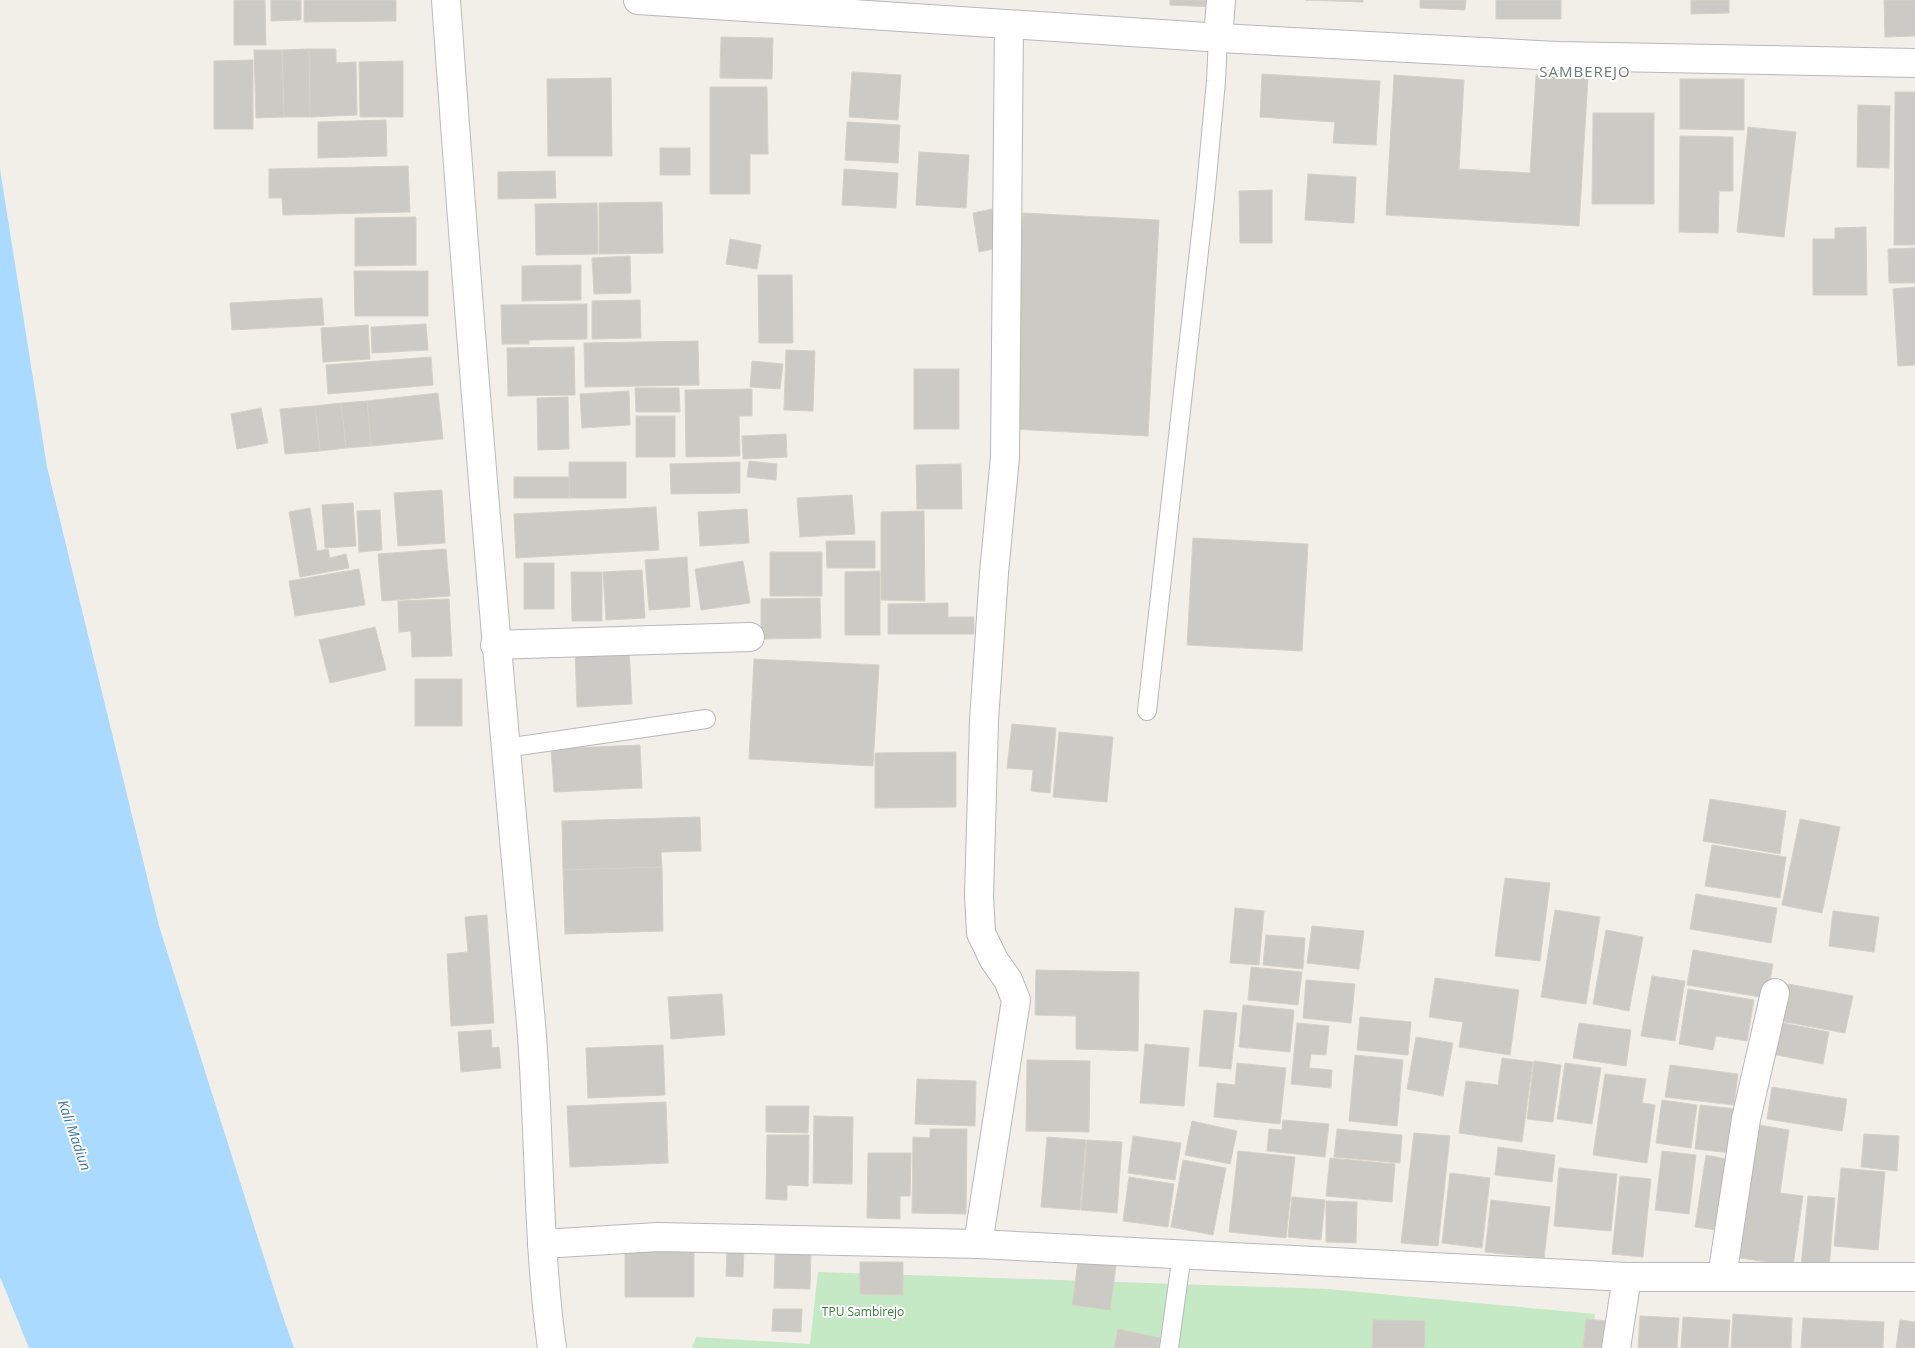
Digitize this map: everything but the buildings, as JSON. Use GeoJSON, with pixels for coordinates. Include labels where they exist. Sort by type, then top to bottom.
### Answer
{"type":"FeatureCollection","features":[{"type":"Feature","properties":{"kind":"street"},"geometry":{"type":"LineString","coordinates":[[446,0],[459,191],[496,645],[535,1069],[542,1244],[552,1348]]}},
{"type":"Feature","properties":{"kind":"street"},"geometry":{"type":"LineString","coordinates":[[638,0],[1218,38],[1558,56],[1915,63]]}},
{"type":"Feature","properties":{"kind":"street"},"geometry":{"type":"LineString","coordinates":[[1218,38],[1221,0]]}},
{"type":"Feature","properties":{"kind":"street"},"geometry":{"type":"LineString","coordinates":[[978,1244],[1016,1000],[1008,980],[994,960],[981,933],[979,896],[984,722],[994,572],[1005,457],[1009,24]]}},
{"type":"Feature","properties":{"kind":"street"},"geometry":{"type":"LineString","coordinates":[[496,645],[750,638]]}},
{"type":"Feature","properties":{"kind":"street"},"geometry":{"type":"LineString","coordinates":[[1722,1277],[1746,1119],[1775,993]]}},
{"type":"Feature","properties":{"kind":"street"},"geometry":{"type":"LineString","coordinates":[[542,1244],[658,1237],[978,1244],[1627,1277],[1915,1277]]}},
{"type":"Feature","properties":{"kind":"street"},"geometry":{"type":"LineString","coordinates":[[1616,1348],[1627,1277]]}},
{"type":"Feature","properties":{"kind":"lane"},"geometry":{"type":"LineString","coordinates":[[1147,711],[1206,198],[1218,38]]}},
{"type":"Feature","properties":{"kind":"lane"},"geometry":{"type":"LineString","coordinates":[[505,748],[706,719]]}},
{"type":"Feature","properties":{"kind":"lane"},"geometry":{"type":"LineString","coordinates":[[1169,1348],[1182,1254]]}},
{"type":"Feature","properties":{"kind":"green space","name":"TPU Sambirejo"},"geometry":{"type":"Polygon","coordinates":[[[818,1272],[1327,1289],[1595,1314],[1590,1348],[692,1348],[696,1337],[810,1344],[818,1272]]]}},
{"type":"Feature","properties":{"kind":"water","name":"Kali Madiun"},"geometry":{"type":"Polygon","coordinates":[[[0,169],[47,467],[159,926],[294,1348],[29,1348],[0,1277],[0,169]]]}},
{"type":"Feature","properties":{"kind":"district","name":"SAMBEREJO"},"geometry":{"type":"Point","coordinates":[1585,71]}}]}
